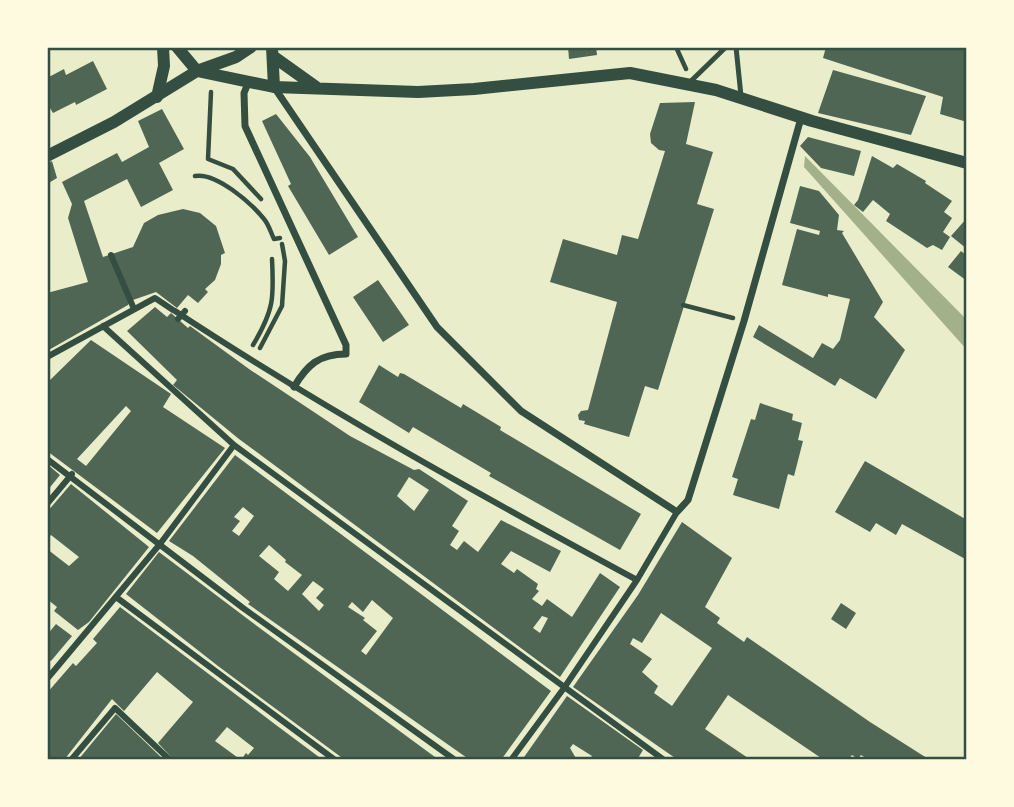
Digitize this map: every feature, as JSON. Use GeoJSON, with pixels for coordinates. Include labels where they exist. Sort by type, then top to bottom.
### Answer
{"type":"FeatureCollection","features":[{"type":"Feature","properties":{"kind":"street"},"geometry":{"type":"LineString","coordinates":[[157,97],[164,66],[163,47]]}},
{"type":"Feature","properties":{"kind":"street"},"geometry":{"type":"LineString","coordinates":[[177,47],[197,71],[274,87],[418,92],[474,89],[630,72],[689,83],[801,118],[967,163]]}},
{"type":"Feature","properties":{"kind":"street"},"geometry":{"type":"LineString","coordinates":[[47,156],[114,122],[197,71],[236,57],[251,47]]}},
{"type":"Feature","properties":{"kind":"street"},"geometry":{"type":"LineString","coordinates":[[273,52],[316,87]]}},
{"type":"Feature","properties":{"kind":"street"},"geometry":{"type":"LineString","coordinates":[[273,52],[274,87],[437,327],[521,411],[677,512]]}},
{"type":"Feature","properties":{"kind":"street"},"geometry":{"type":"LineString","coordinates":[[249,81],[244,93],[245,126],[346,345],[346,354],[314,360],[294,387]]}},
{"type":"Feature","properties":{"kind":"street"},"geometry":{"type":"LineString","coordinates":[[511,760],[564,688],[637,580],[677,512],[688,500],[744,321],[801,118]]}},
{"type":"Feature","properties":{"kind":"street"},"geometry":{"type":"LineString","coordinates":[[111,255],[134,309]]}},
{"type":"Feature","properties":{"kind":"street"},"geometry":{"type":"LineString","coordinates":[[47,360],[58,351],[155,298],[249,360],[379,439],[637,580]]}},
{"type":"Feature","properties":{"kind":"street"},"geometry":{"type":"LineString","coordinates":[[178,319],[185,311]]}},
{"type":"Feature","properties":{"kind":"street"},"geometry":{"type":"LineString","coordinates":[[196,330],[202,323]]}},
{"type":"Feature","properties":{"kind":"street"},"geometry":{"type":"LineString","coordinates":[[103,326],[155,379],[234,445],[664,760]]}},
{"type":"Feature","properties":{"kind":"street"},"geometry":{"type":"LineString","coordinates":[[47,679],[160,544],[234,445]]}},
{"type":"Feature","properties":{"kind":"street"},"geometry":{"type":"LineString","coordinates":[[47,460],[243,608],[454,760]]}},
{"type":"Feature","properties":{"kind":"street"},"geometry":{"type":"LineString","coordinates":[[47,504],[71,476]]}},
{"type":"Feature","properties":{"kind":"street"},"geometry":{"type":"LineString","coordinates":[[116,597],[335,760]]}},
{"type":"Feature","properties":{"kind":"street"},"geometry":{"type":"LineString","coordinates":[[71,760],[115,708],[170,760]]}},
{"type":"Feature","properties":{"kind":"lane"},"geometry":{"type":"LineString","coordinates":[[689,83],[726,47]]}},
{"type":"Feature","properties":{"kind":"lane"},"geometry":{"type":"LineString","coordinates":[[736,47],[741,98]]}},
{"type":"Feature","properties":{"kind":"path"},"geometry":{"type":"LineString","coordinates":[[207,85],[211,92],[208,159],[233,169],[267,206]]}},
{"type":"Feature","properties":{"kind":"path"},"geometry":{"type":"LineString","coordinates":[[195,176],[203,175],[239,193],[266,221],[274,239],[280,238]]}},
{"type":"Feature","properties":{"kind":"path"},"geometry":{"type":"LineString","coordinates":[[249,360],[282,306],[285,261],[277,226]]}},
{"type":"Feature","properties":{"kind":"path"},"geometry":{"type":"LineString","coordinates":[[249,360],[273,303],[272,259]]}},
{"type":"Feature","properties":{"kind":"path"},"geometry":{"type":"LineString","coordinates":[[683,305],[744,321]]}},
{"type":"Feature","properties":{"kind":"shaded area"},"geometry":{"type":"Polygon","coordinates":[[[805,156],[967,320],[967,350],[804,167],[805,156]]]}},
{"type":"Feature","properties":{"kind":"building"},"geometry":{"type":"Polygon","coordinates":[[[568,47],[596,47],[597,55],[569,59],[568,47]]]}},
{"type":"Feature","properties":{"kind":"building"},"geometry":{"type":"Polygon","coordinates":[[[826,47],[954,47],[955,50],[956,47],[967,47],[967,122],[940,114],[943,97],[823,58],[826,47]]]}},
{"type":"Feature","properties":{"kind":"building"},"geometry":{"type":"Polygon","coordinates":[[[93,61],[107,89],[53,113],[47,103],[47,78],[64,69],[66,75],[93,61]]]}},
{"type":"Feature","properties":{"kind":"building"},"geometry":{"type":"Polygon","coordinates":[[[833,70],[926,96],[911,135],[818,113],[833,70]]]}},
{"type":"Feature","properties":{"kind":"building"},"geometry":{"type":"Polygon","coordinates":[[[695,102],[686,144],[713,152],[697,204],[714,209],[658,390],[645,386],[629,437],[584,424],[585,421],[579,420],[578,415],[581,411],[588,410],[617,302],[550,282],[563,239],[617,255],[622,235],[638,239],[665,151],[659,150],[651,143],[650,134],[660,103],[695,102]]]}},
{"type":"Feature","properties":{"kind":"building"},"geometry":{"type":"Polygon","coordinates":[[[162,109],[184,149],[159,163],[173,190],[141,207],[127,179],[84,201],[103,257],[133,247],[144,223],[158,215],[183,209],[200,213],[216,226],[225,253],[221,255],[221,264],[215,280],[205,289],[208,292],[198,303],[188,295],[177,308],[156,292],[130,301],[128,305],[47,351],[47,293],[88,282],[68,218],[72,204],[62,182],[117,153],[122,162],[149,147],[138,121],[162,109]]]}},
{"type":"Feature","properties":{"kind":"building"},"geometry":{"type":"Polygon","coordinates":[[[276,114],[310,157],[358,237],[329,255],[288,186],[291,184],[262,121],[276,114]]]}},
{"type":"Feature","properties":{"kind":"building"},"geometry":{"type":"Polygon","coordinates":[[[808,137],[861,151],[854,176],[821,168],[800,146],[808,137]]]}},
{"type":"Feature","properties":{"kind":"building"},"geometry":{"type":"Polygon","coordinates":[[[872,156],[893,168],[897,164],[952,201],[944,212],[952,218],[943,232],[950,237],[942,250],[933,245],[927,248],[886,221],[890,214],[873,200],[863,212],[854,205],[872,156]]]}},
{"type":"Feature","properties":{"kind":"building"},"geometry":{"type":"Polygon","coordinates":[[[52,161],[57,178],[47,184],[47,164],[52,161]]]}},
{"type":"Feature","properties":{"kind":"building"},"geometry":{"type":"Polygon","coordinates":[[[800,186],[819,191],[839,215],[837,230],[844,231],[842,233],[883,302],[874,317],[905,350],[876,399],[840,378],[835,386],[753,337],[759,325],[813,358],[822,343],[833,349],[840,340],[850,299],[828,294],[828,297],[782,285],[797,229],[819,235],[820,231],[790,223],[800,186]]]}},
{"type":"Feature","properties":{"kind":"building"},"geometry":{"type":"Polygon","coordinates":[[[967,218],[967,249],[951,236],[967,218]]]}},
{"type":"Feature","properties":{"kind":"building"},"geometry":{"type":"Polygon","coordinates":[[[961,251],[967,256],[967,281],[948,267],[961,251]]]}},
{"type":"Feature","properties":{"kind":"building"},"geometry":{"type":"Polygon","coordinates":[[[378,280],[409,325],[383,342],[353,297],[378,280]]]}},
{"type":"Feature","properties":{"kind":"building"},"geometry":{"type":"Polygon","coordinates":[[[155,307],[167,317],[171,313],[188,328],[190,326],[350,436],[414,470],[419,469],[468,501],[452,526],[459,531],[450,545],[457,550],[464,541],[478,552],[501,520],[561,551],[550,572],[511,551],[501,564],[514,573],[517,569],[538,584],[536,589],[539,591],[532,599],[542,606],[547,599],[572,617],[600,573],[620,587],[560,677],[239,439],[173,385],[177,380],[127,331],[155,307]],[[409,477],[397,496],[414,511],[429,490],[409,477]],[[542,616],[533,628],[540,633],[548,618],[542,616]]]}},
{"type":"Feature","properties":{"kind":"building"},"geometry":{"type":"Polygon","coordinates":[[[91,340],[171,394],[163,407],[225,448],[157,533],[47,451],[47,383],[91,340]],[[126,406],[77,459],[86,466],[131,411],[126,406]]]}},
{"type":"Feature","properties":{"kind":"building"},"geometry":{"type":"Polygon","coordinates":[[[379,365],[398,377],[400,373],[404,374],[461,408],[463,404],[501,427],[500,430],[641,514],[620,550],[489,476],[491,473],[413,427],[409,433],[359,402],[379,365]]]}},
{"type":"Feature","properties":{"kind":"building"},"geometry":{"type":"Polygon","coordinates":[[[760,403],[793,414],[792,420],[802,423],[798,440],[803,441],[794,476],[788,474],[779,509],[733,495],[738,479],[732,477],[751,419],[755,420],[760,403]]]}},
{"type":"Feature","properties":{"kind":"building"},"geometry":{"type":"Polygon","coordinates":[[[235,455],[551,691],[501,760],[470,760],[248,604],[250,602],[193,556],[169,541],[235,455]],[[243,507],[234,517],[240,521],[232,531],[239,536],[254,516],[243,507]],[[269,545],[259,556],[279,572],[274,579],[288,591],[302,575],[269,545]],[[313,581],[302,594],[319,611],[324,605],[316,598],[324,589],[313,581]],[[372,600],[363,612],[352,602],[348,607],[365,618],[363,620],[377,631],[361,651],[366,655],[393,618],[372,600]]]}},
{"type":"Feature","properties":{"kind":"building"},"geometry":{"type":"Polygon","coordinates":[[[865,461],[967,520],[967,560],[902,524],[896,535],[876,523],[870,532],[835,512],[865,461]]]}},
{"type":"Feature","properties":{"kind":"building"},"geometry":{"type":"Polygon","coordinates":[[[47,464],[60,475],[47,491],[47,464]]]}},
{"type":"Feature","properties":{"kind":"building"},"geometry":{"type":"Polygon","coordinates":[[[71,484],[149,547],[89,622],[78,630],[54,611],[57,607],[47,599],[47,549],[69,566],[79,557],[51,535],[47,539],[47,512],[71,484]]]}},
{"type":"Feature","properties":{"kind":"building"},"geometry":{"type":"Polygon","coordinates":[[[682,522],[732,558],[705,607],[720,618],[717,623],[744,642],[747,637],[930,760],[869,760],[861,755],[858,759],[852,755],[848,760],[824,760],[728,695],[705,729],[751,760],[678,760],[573,687],[638,595],[682,522]],[[661,613],[642,643],[633,638],[630,644],[652,659],[642,672],[658,686],[654,693],[672,706],[712,648],[661,613]]]}},
{"type":"Feature","properties":{"kind":"building"},"geometry":{"type":"Polygon","coordinates":[[[159,552],[439,760],[345,760],[218,666],[126,594],[159,552]]]}},
{"type":"Feature","properties":{"kind":"building"},"geometry":{"type":"Polygon","coordinates":[[[841,603],[856,613],[846,629],[831,619],[841,603]]]}},
{"type":"Feature","properties":{"kind":"building"},"geometry":{"type":"Polygon","coordinates":[[[120,607],[323,760],[241,760],[174,760],[158,743],[193,702],[157,672],[124,711],[112,699],[64,760],[47,760],[47,693],[73,663],[76,666],[97,643],[93,639],[120,607]],[[227,727],[215,741],[241,760],[254,748],[227,727]]]}},
{"type":"Feature","properties":{"kind":"building"},"geometry":{"type":"Polygon","coordinates":[[[56,624],[72,636],[51,661],[47,659],[47,635],[56,624]]]}},
{"type":"Feature","properties":{"kind":"building"},"geometry":{"type":"Polygon","coordinates":[[[567,696],[643,750],[637,760],[589,760],[592,756],[573,744],[570,748],[577,760],[522,760],[567,696]]]}},
{"type":"Feature","properties":{"kind":"building"},"geometry":{"type":"Polygon","coordinates":[[[116,714],[164,760],[78,760],[116,714]]]}}]}
